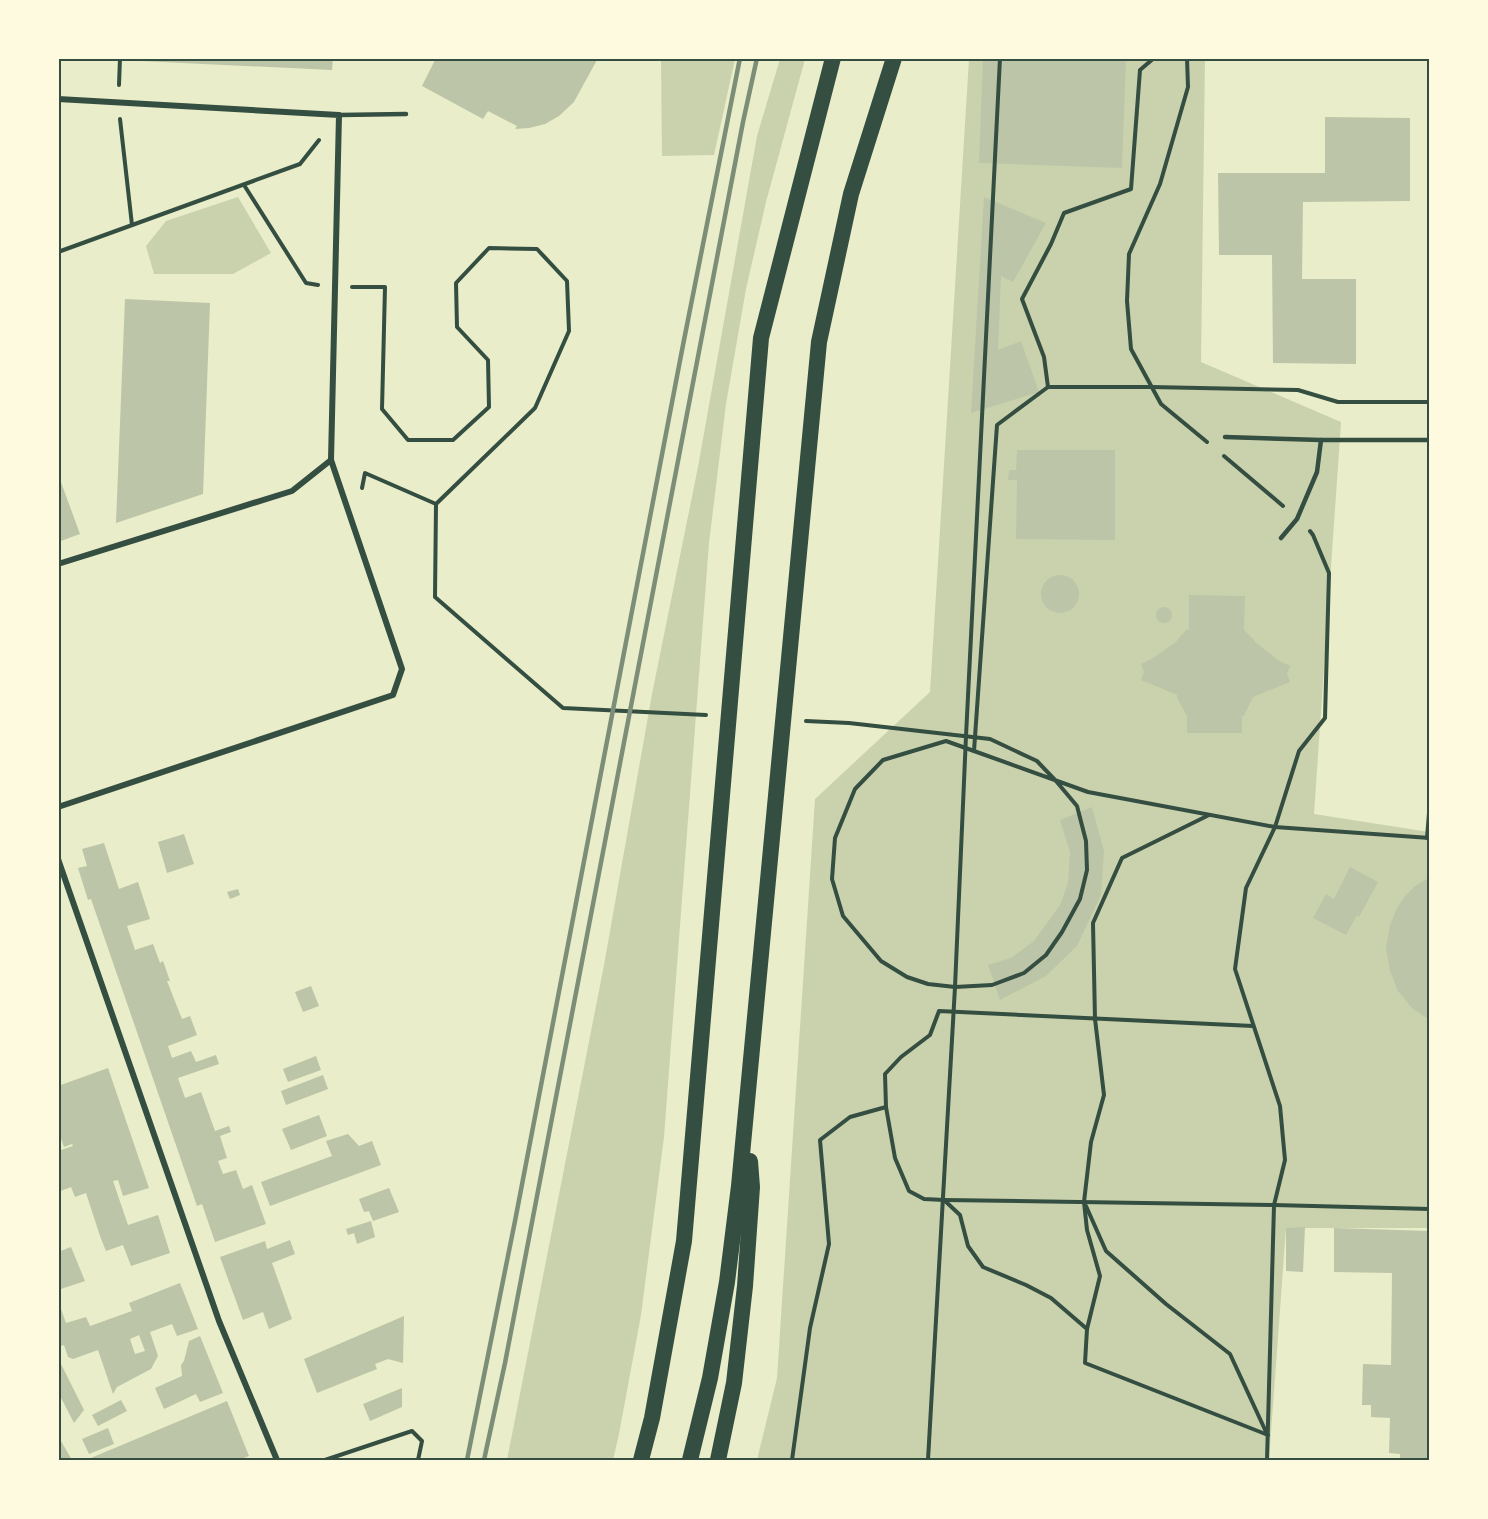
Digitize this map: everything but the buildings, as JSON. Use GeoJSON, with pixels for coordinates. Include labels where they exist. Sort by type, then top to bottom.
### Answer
{"type":"FeatureCollection","features":[{"type":"Feature","properties":{"kind":"highway"},"geometry":{"type":"LineString","coordinates":[[641,1461],[652,1418],[684,1241],[761,338],[833,58]]}},
{"type":"Feature","properties":{"kind":"highway"},"geometry":{"type":"LineString","coordinates":[[690,1461],[710,1378],[727,1282],[739,1186],[819,342],[851,194],[894,58]]}},
{"type":"Feature","properties":{"kind":"highway"},"geometry":{"type":"LineString","coordinates":[[718,1461],[734,1383],[745,1286],[752,1187],[748,1092]]}},
{"type":"Feature","properties":{"kind":"street"},"geometry":{"type":"LineString","coordinates":[[58,99],[339,115],[331,460],[402,669],[393,695],[58,807]]}},
{"type":"Feature","properties":{"kind":"street"},"geometry":{"type":"LineString","coordinates":[[58,564],[292,491],[331,460]]}},
{"type":"Feature","properties":{"kind":"street"},"geometry":{"type":"LineString","coordinates":[[58,859],[219,1321],[277,1461]]}},
{"type":"Feature","properties":{"kind":"lane"},"geometry":{"type":"LineString","coordinates":[[339,115],[406,114]]}},
{"type":"Feature","properties":{"kind":"lane"},"geometry":{"type":"LineString","coordinates":[[1225,437],[1430,440]]}},
{"type":"Feature","properties":{"kind":"lane"},"geometry":{"type":"LineString","coordinates":[[1281,538],[1297,519],[1317,472],[1321,440]]}},
{"type":"Feature","properties":{"kind":"path"},"geometry":{"type":"LineString","coordinates":[[928,1461],[955,987],[1000,58]]}},
{"type":"Feature","properties":{"kind":"path"},"geometry":{"type":"LineString","coordinates":[[1048,387],[1044,357],[1022,299],[1051,244],[1064,213],[1131,189],[1140,70],[1154,58]]}},
{"type":"Feature","properties":{"kind":"path"},"geometry":{"type":"LineString","coordinates":[[1186,58],[1188,87],[1160,184],[1129,254],[1126,301],[1131,349],[1161,404],[1212,446]]}},
{"type":"Feature","properties":{"kind":"path"},"geometry":{"type":"LineString","coordinates":[[118,103],[132,225]]}},
{"type":"Feature","properties":{"kind":"path"},"geometry":{"type":"LineString","coordinates":[[58,252],[300,164],[339,115]]}},
{"type":"Feature","properties":{"kind":"path"},"geometry":{"type":"LineString","coordinates":[[244,185],[306,284],[335,287],[385,287],[382,409],[408,440],[453,440],[489,406],[488,360],[457,327],[456,283]]}},
{"type":"Feature","properties":{"kind":"path"},"geometry":{"type":"LineString","coordinates":[[974,751],[997,425],[1048,387],[1298,390],[1338,402],[1430,402]]}},
{"type":"Feature","properties":{"kind":"path"},"geometry":{"type":"LineString","coordinates":[[1221,453],[1313,535],[1329,573],[1326,718],[1299,751],[1275,827],[1246,888],[1235,969],[1280,1106],[1285,1160],[1274,1205],[1267,1461]]}},
{"type":"Feature","properties":{"kind":"path"},"geometry":{"type":"LineString","coordinates":[[365,473],[436,504]]}},
{"type":"Feature","properties":{"kind":"path"},"geometry":{"type":"LineString","coordinates":[[946,741],[1088,792],[1275,827],[1428,838],[1430,801]]}},
{"type":"Feature","properties":{"kind":"path"},"geometry":{"type":"LineString","coordinates":[[1209,815],[1122,858],[1093,923],[1095,1018],[1104,1095],[1091,1142],[1084,1202],[1087,1230],[1100,1276],[1087,1329],[1085,1363],[1268,1435]]}},
{"type":"Feature","properties":{"kind":"path"},"geometry":{"type":"LineString","coordinates":[[1253,1026],[939,1011],[930,1035],[901,1057],[885,1074],[886,1107],[895,1158],[909,1191],[924,1199],[1430,1209]]}},
{"type":"Feature","properties":{"kind":"path"},"geometry":{"type":"LineString","coordinates":[[792,1461],[810,1328],[829,1244],[820,1140],[850,1117],[886,1107]]}},
{"type":"Feature","properties":{"kind":"path"},"geometry":{"type":"LineString","coordinates":[[944,1200],[960,1215],[968,1246],[983,1267],[1052,1298],[1087,1329]]}},
{"type":"Feature","properties":{"kind":"path"},"geometry":{"type":"LineString","coordinates":[[1084,1202],[1106,1251],[1166,1304],[1230,1354],[1268,1435]]}},
{"type":"Feature","properties":{"kind":"path"},"geometry":{"type":"LineString","coordinates":[[325,1461],[412,1431],[422,1441],[418,1461]]}},
{"type":"Feature","properties":{"kind":"green space"},"geometry":{"type":"Polygon","coordinates":[[[661,59],[735,59],[714,155],[662,156],[661,59]]]}},
{"type":"Feature","properties":{"kind":"green space"},"geometry":{"type":"Polygon","coordinates":[[[780,59],[805,59],[766,202],[746,289],[726,404],[709,543],[664,1137],[641,1315],[619,1434],[613,1460],[507,1460],[604,965],[652,694],[698,467],[757,136],[780,59]]]}},
{"type":"Feature","properties":{"kind":"green space"},"geometry":{"type":"Polygon","coordinates":[[[969,59],[1205,59],[1201,362],[1341,422],[1314,814],[1429,832],[1429,1228],[1286,1228],[1269,1460],[757,1460],[777,1378],[815,799],[930,692],[969,59]]]}},
{"type":"Feature","properties":{"kind":"green space"},"geometry":{"type":"Polygon","coordinates":[[[238,197],[271,253],[233,274],[154,274],[146,246],[166,221],[238,197]]]}},
{"type":"Feature","properties":{"kind":"railway"},"geometry":{"type":"LineString","coordinates":[[467,1460],[740,58]]}},
{"type":"Feature","properties":{"kind":"railway"},"geometry":{"type":"LineString","coordinates":[[484,1460],[505,1363],[757,58]]}}]}
